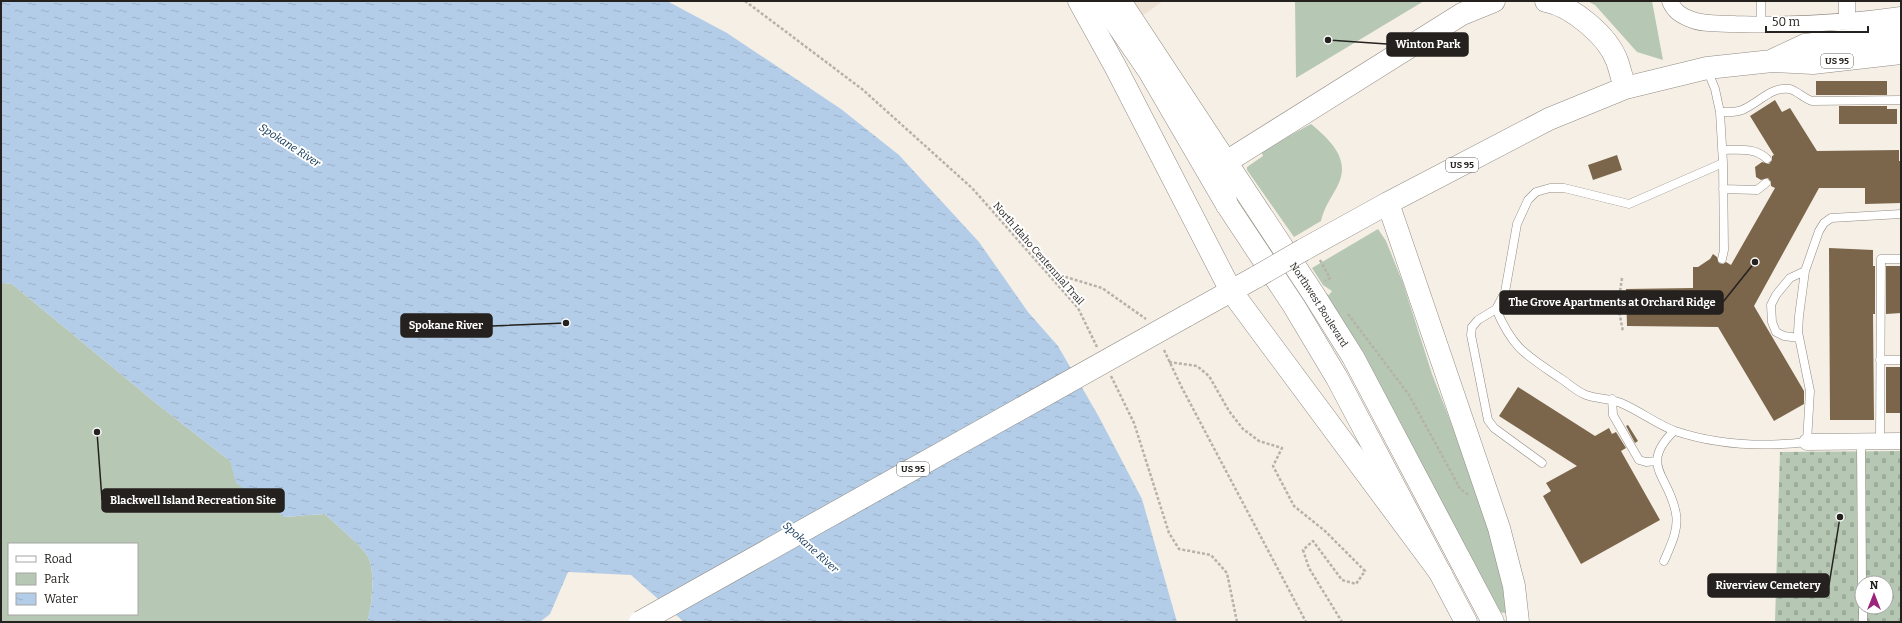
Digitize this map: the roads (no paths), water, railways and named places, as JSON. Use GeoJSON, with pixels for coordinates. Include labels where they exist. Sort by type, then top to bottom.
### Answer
{"type":"FeatureCollection","features":[{"type":"Feature","properties":{"kind":"main road"},"geometry":{"type":"LineString","coordinates":[[1079,1],[1115,66],[1231,291],[1441,574]]}},
{"type":"Feature","properties":{"kind":"main road"},"geometry":{"type":"LineString","coordinates":[[1101,1],[1149,70],[1227,205],[1294,306],[1337,378],[1466,622]]}},
{"type":"Feature","properties":{"kind":"main road","name":"Northwest Boulevard"},"geometry":{"type":"LineString","coordinates":[[1120,1],[1353,357],[1493,622]]}},
{"type":"Feature","properties":{"kind":"main road"},"geometry":{"type":"LineString","coordinates":[[1227,205],[1220,176],[1222,167],[1226,162],[1462,14],[1494,1]]}},
{"type":"Feature","properties":{"kind":"main road"},"geometry":{"type":"LineString","coordinates":[[1546,1],[1561,5],[1575,13],[1602,39],[1617,59],[1625,88]]}},
{"type":"Feature","properties":{"kind":"main road","name":"US 95"},"geometry":{"type":"LineString","coordinates":[[1772,61],[1804,45],[1890,35],[1901,32]]}},
{"type":"Feature","properties":{"kind":"main road","name":"US 95"},"geometry":{"type":"LineString","coordinates":[[640,622],[1258,276],[1312,255],[1388,203],[1549,119],[1625,88],[1707,68],[1772,61],[1812,64],[1901,53]]}},
{"type":"Feature","properties":{"kind":"main road"},"geometry":{"type":"LineString","coordinates":[[1388,203],[1506,554],[1514,586],[1518,622]]}},
{"type":"Feature","properties":{"kind":"street"},"geometry":{"type":"LineString","coordinates":[[1847,1],[1847,22]]}},
{"type":"Feature","properties":{"kind":"street"},"geometry":{"type":"LineString","coordinates":[[1673,5],[1691,20],[1707,23],[1796,25],[1847,22],[1901,15]]}},
{"type":"Feature","properties":{"kind":"street"},"geometry":{"type":"LineString","coordinates":[[1807,442],[1901,441]]}},
{"type":"Feature","properties":{"kind":"lane"},"geometry":{"type":"LineString","coordinates":[[1761,1],[1761,25]]}},
{"type":"Feature","properties":{"kind":"lane"},"geometry":{"type":"LineString","coordinates":[[1707,68],[1715,89],[1720,112],[1723,163],[1724,250],[1722,259]]}},
{"type":"Feature","properties":{"kind":"lane"},"geometry":{"type":"LineString","coordinates":[[1720,112],[1736,112],[1744,110],[1772,91],[1784,89],[1792,90],[1804,98],[1812,101],[1901,100]]}},
{"type":"Feature","properties":{"kind":"lane"},"geometry":{"type":"LineString","coordinates":[[1722,150],[1749,150],[1758,152],[1767,159]]}},
{"type":"Feature","properties":{"kind":"lane"},"geometry":{"type":"LineString","coordinates":[[1542,463],[1494,428],[1488,420],[1471,335],[1472,327],[1478,320],[1496,309],[1505,292],[1517,224],[1528,200],[1536,192],[1550,188],[1564,188],[1629,204],[1723,163]]}},
{"type":"Feature","properties":{"kind":"lane"},"geometry":{"type":"LineString","coordinates":[[1723,189],[1757,190],[1766,183]]}},
{"type":"Feature","properties":{"kind":"lane"},"geometry":{"type":"LineString","coordinates":[[1496,309],[1511,339],[1526,354],[1584,394],[1612,399],[1674,431],[1724,442],[1754,444],[1786,444],[1807,442],[1810,391],[1799,338],[1799,316],[1806,271],[1819,231],[1824,223],[1831,218],[1901,214]]}},
{"type":"Feature","properties":{"kind":"lane"},"geometry":{"type":"LineString","coordinates":[[1880,441],[1881,259],[1901,259]]}},
{"type":"Feature","properties":{"kind":"lane"},"geometry":{"type":"LineString","coordinates":[[1799,338],[1784,336],[1776,332],[1772,322],[1771,305],[1776,295],[1790,278],[1806,271]]}},
{"type":"Feature","properties":{"kind":"lane"},"geometry":{"type":"LineString","coordinates":[[1880,360],[1901,360]]}},
{"type":"Feature","properties":{"kind":"lane"},"geometry":{"type":"LineString","coordinates":[[1612,399],[1613,415],[1639,460],[1646,462],[1657,461]]}},
{"type":"Feature","properties":{"kind":"lane"},"geometry":{"type":"LineString","coordinates":[[1664,561],[1673,540],[1677,515],[1657,461],[1658,451],[1662,442],[1674,431]]}},
{"type":"Feature","properties":{"kind":"lane"},"geometry":{"type":"LineString","coordinates":[[1861,442],[1862,575]]}},
{"type":"Feature","properties":{"kind":"water"},"geometry":{"type":"Polygon","coordinates":[[[1,1],[667,1],[727,33],[841,109],[899,155],[979,242],[1028,312],[1058,346],[1099,417],[1142,499],[1177,622],[684,622],[631,575],[568,572],[550,614],[540,622],[367,622],[372,598],[372,569],[370,561],[363,550],[325,514],[284,517],[236,483],[230,461],[157,404],[12,284],[1,283],[1,1]]]}},
{"type":"Feature","properties":{"kind":"place","name":"Winton Park"},"geometry":{"type":"Point","coordinates":[1328,40]}},
{"type":"Feature","properties":{"kind":"place","name":"The Grove Apartments at Orchard Ridge"},"geometry":{"type":"Point","coordinates":[1755,262]}},
{"type":"Feature","properties":{"kind":"place","name":"Spokane River"},"geometry":{"type":"Point","coordinates":[566,323]}},
{"type":"Feature","properties":{"kind":"place","name":"Blackwell Island Recreation Site"},"geometry":{"type":"Point","coordinates":[97,432]}},
{"type":"Feature","properties":{"kind":"place","name":"Riverview Cemetery"},"geometry":{"type":"Point","coordinates":[1840,517]}}]}
